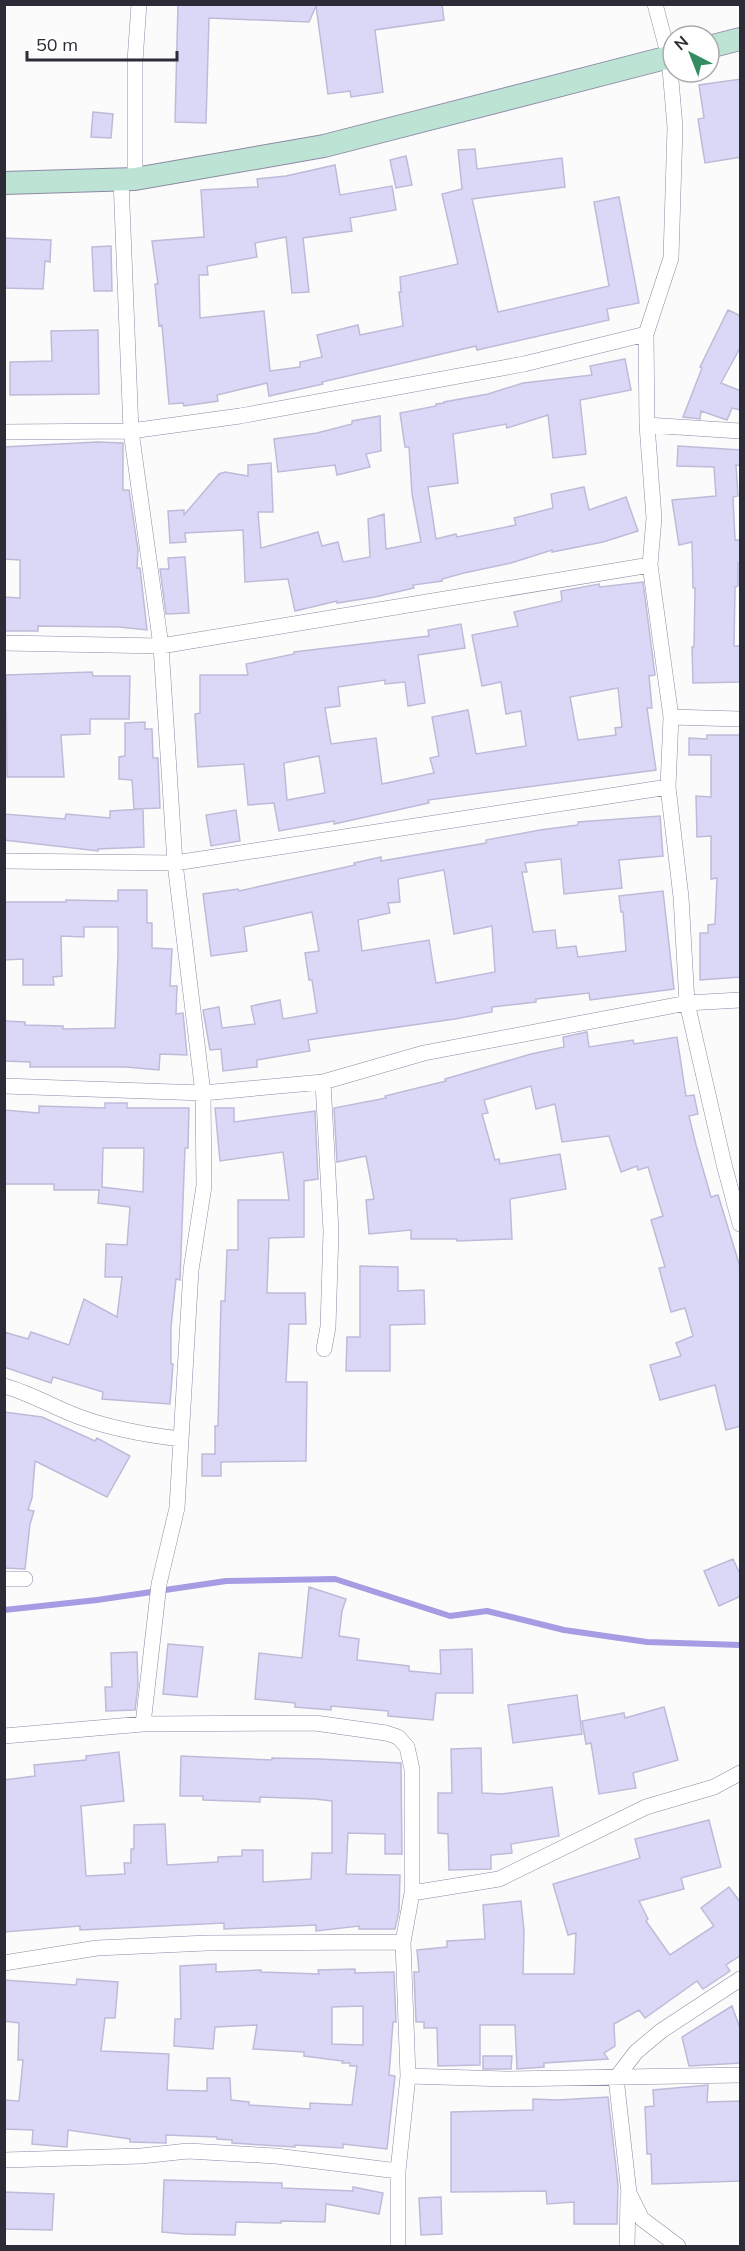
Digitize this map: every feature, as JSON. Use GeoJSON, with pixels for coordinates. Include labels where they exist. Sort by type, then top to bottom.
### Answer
{"type":"FeatureCollection","features":[{"type":"Feature","properties":{"kind":"street"},"geometry":{"type":"LineString","coordinates":[[139,4],[128,179],[131,431],[161,646],[176,863],[203,1093],[204,1186],[191,1270],[177,1508],[159,1584],[143,1725]]}},
{"type":"Feature","properties":{"kind":"street"},"geometry":{"type":"LineString","coordinates":[[655,4],[661,24]]}},
{"type":"Feature","properties":{"kind":"street"},"geometry":{"type":"LineString","coordinates":[[721,44],[741,39]]}},
{"type":"Feature","properties":{"kind":"street"},"geometry":{"type":"LineString","coordinates":[[4,183],[128,179],[324,146],[661,59]]}},
{"type":"Feature","properties":{"kind":"street"},"geometry":{"type":"LineString","coordinates":[[673,84],[675,127],[671,258],[646,334],[647,425],[654,518],[650,566],[671,717],[668,787],[681,897],[687,1003],[724,1164],[741,1224]]}},
{"type":"Feature","properties":{"kind":"street"},"geometry":{"type":"LineString","coordinates":[[4,432],[131,431],[240,416],[524,364],[646,334]]}},
{"type":"Feature","properties":{"kind":"street"},"geometry":{"type":"LineString","coordinates":[[647,425],[741,431]]}},
{"type":"Feature","properties":{"kind":"street"},"geometry":{"type":"LineString","coordinates":[[4,643],[161,646],[650,566]]}},
{"type":"Feature","properties":{"kind":"street"},"geometry":{"type":"LineString","coordinates":[[671,717],[741,719]]}},
{"type":"Feature","properties":{"kind":"street"},"geometry":{"type":"LineString","coordinates":[[4,861],[176,863],[668,787]]}},
{"type":"Feature","properties":{"kind":"street"},"geometry":{"type":"LineString","coordinates":[[4,1086],[203,1093],[322,1082],[424,1053],[687,1003],[741,1000]]}},
{"type":"Feature","properties":{"kind":"street"},"geometry":{"type":"LineString","coordinates":[[322,1082],[331,1231],[328,1327],[324,1349]]}},
{"type":"Feature","properties":{"kind":"street"},"geometry":{"type":"LineString","coordinates":[[4,1386],[18,1389],[77,1416],[132,1433],[182,1439]]}},
{"type":"Feature","properties":{"kind":"street"},"geometry":{"type":"LineString","coordinates":[[4,1579],[25,1579]]}},
{"type":"Feature","properties":{"kind":"street"},"geometry":{"type":"LineString","coordinates":[[4,1736],[143,1725],[221,1722],[315,1724],[386,1733],[398,1737],[407,1747],[412,1769],[412,1893],[403,1942],[408,2076],[398,2171],[398,2247]]}},
{"type":"Feature","properties":{"kind":"street"},"geometry":{"type":"LineString","coordinates":[[412,1893],[499,1879],[646,1807],[714,1786],[741,1773]]}},
{"type":"Feature","properties":{"kind":"street"},"geometry":{"type":"LineString","coordinates":[[4,1964],[98,1948],[207,1943],[403,1942]]}},
{"type":"Feature","properties":{"kind":"street"},"geometry":{"type":"LineString","coordinates":[[627,2247],[628,2193],[616,2078],[636,2052],[661,2031],[741,1979]]}},
{"type":"Feature","properties":{"kind":"street"},"geometry":{"type":"LineString","coordinates":[[408,2076],[506,2079],[741,2075]]}},
{"type":"Feature","properties":{"kind":"street"},"geometry":{"type":"LineString","coordinates":[[4,2160],[141,2156],[188,2151],[276,2156],[398,2171]]}},
{"type":"Feature","properties":{"kind":"street"},"geometry":{"type":"LineString","coordinates":[[628,2193],[642,2219],[678,2247]]}},
{"type":"Feature","properties":{"kind":"building"},"geometry":{"type":"Polygon","coordinates":[[[178,4],[442,4],[444,20],[375,30],[383,92],[351,97],[350,91],[328,94],[316,6],[309,22],[209,18],[206,123],[175,122],[178,4]]]}},
{"type":"Feature","properties":{"kind":"building"},"geometry":{"type":"Polygon","coordinates":[[[741,79],[741,157],[705,163],[698,119],[704,118],[699,85],[721,84],[721,82],[741,79]]]}},
{"type":"Feature","properties":{"kind":"building"},"geometry":{"type":"Polygon","coordinates":[[[93,112],[113,114],[111,138],[91,137],[93,112]]]}},
{"type":"Feature","properties":{"kind":"building"},"geometry":{"type":"Polygon","coordinates":[[[475,149],[477,169],[562,158],[565,187],[472,199],[498,312],[609,286],[594,202],[619,197],[639,303],[607,309],[609,320],[477,350],[476,346],[269,396],[267,383],[217,395],[218,401],[184,406],[183,403],[169,404],[162,325],[159,326],[155,284],[158,284],[152,241],[204,237],[201,190],[258,187],[257,179],[286,176],[335,165],[340,195],[392,186],[396,210],[350,218],[352,231],[303,238],[309,292],[292,293],[286,237],[255,243],[257,257],[207,266],[208,275],[199,275],[200,318],[264,311],[270,371],[300,367],[300,362],[322,357],[317,335],[358,325],[360,335],[403,326],[399,292],[401,292],[400,277],[458,264],[442,194],[462,189],[458,150],[475,149]]]}},
{"type":"Feature","properties":{"kind":"building"},"geometry":{"type":"Polygon","coordinates":[[[406,156],[412,185],[396,188],[390,160],[406,156]]]}},
{"type":"Feature","properties":{"kind":"building"},"geometry":{"type":"Polygon","coordinates":[[[4,238],[51,240],[50,262],[45,261],[43,289],[4,288],[4,238]]]}},
{"type":"Feature","properties":{"kind":"building"},"geometry":{"type":"Polygon","coordinates":[[[111,246],[112,291],[94,291],[92,247],[111,246]]]}},
{"type":"Feature","properties":{"kind":"building"},"geometry":{"type":"Polygon","coordinates":[[[728,310],[741,316],[741,346],[721,383],[741,391],[741,410],[732,408],[727,420],[701,411],[700,419],[683,417],[702,368],[700,367],[728,310]]]}},
{"type":"Feature","properties":{"kind":"building"},"geometry":{"type":"Polygon","coordinates":[[[98,330],[99,394],[10,395],[10,362],[52,361],[51,331],[98,330]]]}},
{"type":"Feature","properties":{"kind":"building"},"geometry":{"type":"Polygon","coordinates":[[[625,359],[631,390],[580,400],[586,454],[553,458],[548,415],[507,428],[506,424],[453,434],[458,483],[428,487],[436,539],[516,525],[514,518],[553,508],[551,494],[584,487],[589,510],[626,497],[638,531],[603,542],[552,552],[552,550],[511,563],[442,579],[442,581],[413,585],[414,588],[375,597],[337,603],[337,601],[295,611],[288,579],[245,582],[243,530],[185,533],[186,542],[170,543],[168,511],[184,510],[184,515],[219,474],[225,472],[248,476],[248,465],[271,463],[273,512],[258,512],[261,548],[318,532],[322,546],[338,542],[343,562],[370,557],[368,519],[384,514],[386,549],[421,542],[412,494],[409,447],[405,447],[400,413],[488,394],[523,383],[592,375],[590,366],[625,359]]]}},
{"type":"Feature","properties":{"kind":"building"},"geometry":{"type":"Polygon","coordinates":[[[380,416],[381,451],[366,454],[370,467],[337,475],[335,465],[278,472],[274,439],[317,433],[352,424],[352,421],[380,416]]]}},
{"type":"Feature","properties":{"kind":"building"},"geometry":{"type":"Polygon","coordinates":[[[97,442],[123,443],[123,490],[129,490],[138,550],[137,568],[140,568],[147,630],[119,627],[38,626],[38,631],[4,631],[4,597],[20,598],[20,560],[4,559],[4,447],[97,442]]]}},
{"type":"Feature","properties":{"kind":"building"},"geometry":{"type":"Polygon","coordinates":[[[678,446],[741,450],[741,466],[736,465],[738,496],[733,497],[735,540],[741,540],[741,563],[738,563],[738,586],[735,587],[734,646],[741,646],[741,682],[693,683],[695,588],[693,588],[692,542],[679,545],[672,500],[716,496],[714,467],[677,466],[678,446]]]}},
{"type":"Feature","properties":{"kind":"building"},"geometry":{"type":"Polygon","coordinates":[[[185,557],[189,613],[166,614],[160,569],[169,569],[168,558],[185,557]]]}},
{"type":"Feature","properties":{"kind":"building"},"geometry":{"type":"Polygon","coordinates":[[[643,582],[655,675],[649,676],[652,708],[647,708],[656,770],[428,800],[429,803],[334,824],[334,821],[279,831],[274,803],[248,805],[244,764],[198,767],[195,714],[200,713],[200,675],[248,675],[246,664],[294,654],[294,652],[429,636],[428,630],[461,624],[465,648],[418,655],[425,703],[408,706],[405,682],[385,684],[385,680],[338,687],[340,706],[325,708],[331,744],[376,738],[382,784],[434,773],[430,758],[439,756],[432,717],[468,710],[476,754],[526,746],[521,711],[506,714],[501,682],[482,686],[472,635],[518,626],[514,612],[562,601],[561,591],[599,584],[600,587],[643,582]],[[618,688],[570,697],[578,740],[616,735],[615,728],[622,727],[618,688]],[[319,756],[284,763],[287,800],[325,793],[319,756]]]}},
{"type":"Feature","properties":{"kind":"building"},"geometry":{"type":"Polygon","coordinates":[[[92,672],[93,676],[130,676],[129,719],[90,719],[90,734],[61,735],[64,777],[7,777],[6,675],[92,672]]]}},
{"type":"Feature","properties":{"kind":"building"},"geometry":{"type":"Polygon","coordinates":[[[145,722],[145,729],[152,729],[153,758],[158,758],[160,808],[134,809],[132,780],[119,779],[119,757],[125,756],[125,723],[145,722]]]}},
{"type":"Feature","properties":{"kind":"building"},"geometry":{"type":"Polygon","coordinates":[[[707,735],[741,735],[741,977],[700,980],[700,933],[708,933],[708,925],[715,924],[717,878],[711,879],[711,836],[697,837],[696,796],[711,797],[711,755],[689,755],[689,738],[707,739],[707,735]]]}},
{"type":"Feature","properties":{"kind":"building"},"geometry":{"type":"Polygon","coordinates":[[[143,809],[144,847],[98,849],[98,851],[4,840],[4,814],[65,819],[66,814],[110,818],[110,811],[143,809]]]}},
{"type":"Feature","properties":{"kind":"building"},"geometry":{"type":"Polygon","coordinates":[[[236,810],[240,841],[211,846],[206,815],[236,810]]]}},
{"type":"Feature","properties":{"kind":"building"},"geometry":{"type":"Polygon","coordinates":[[[660,816],[663,856],[619,860],[622,888],[564,894],[561,859],[525,863],[527,872],[522,872],[533,932],[555,930],[557,948],[576,946],[578,957],[626,951],[623,912],[621,912],[619,896],[663,891],[674,989],[590,1000],[589,993],[536,999],[536,1002],[492,1007],[492,1012],[455,1019],[308,1040],[310,1051],[257,1060],[257,1067],[223,1071],[221,1049],[210,1050],[203,1010],[219,1007],[222,1028],[255,1024],[251,1006],[280,1000],[283,1019],[317,1013],[305,953],[319,951],[312,912],[244,927],[247,951],[211,956],[203,894],[238,889],[239,891],[381,857],[381,861],[486,843],[486,840],[578,825],[578,822],[660,816]],[[444,870],[398,879],[400,902],[388,903],[390,913],[358,920],[362,951],[429,940],[436,983],[495,972],[492,926],[454,934],[444,870]]]}},
{"type":"Feature","properties":{"kind":"building"},"geometry":{"type":"Polygon","coordinates":[[[118,890],[147,890],[147,923],[152,923],[152,948],[172,949],[170,986],[177,986],[176,1014],[183,1013],[187,1055],[160,1054],[159,1070],[126,1067],[30,1067],[30,1062],[4,1061],[5,1021],[25,1022],[25,1025],[63,1026],[63,1029],[115,1028],[118,927],[84,927],[84,937],[61,936],[62,976],[53,977],[54,985],[23,985],[23,959],[4,960],[4,902],[118,901],[118,890]]]}},
{"type":"Feature","properties":{"kind":"building"},"geometry":{"type":"Polygon","coordinates":[[[587,1032],[589,1047],[633,1040],[634,1044],[677,1037],[686,1096],[694,1095],[698,1114],[689,1116],[696,1145],[711,1197],[718,1195],[741,1270],[741,1426],[726,1430],[715,1385],[660,1400],[650,1365],[681,1356],[676,1343],[693,1336],[685,1308],[671,1312],[659,1268],[665,1267],[651,1220],[663,1216],[648,1167],[638,1170],[637,1166],[621,1172],[609,1136],[562,1142],[555,1104],[536,1109],[531,1086],[484,1100],[488,1113],[482,1114],[495,1160],[499,1159],[500,1164],[560,1154],[566,1189],[510,1199],[512,1239],[457,1241],[457,1239],[411,1239],[411,1230],[369,1234],[366,1200],[374,1199],[366,1156],[337,1162],[334,1108],[386,1098],[385,1096],[446,1081],[445,1079],[531,1054],[564,1047],[563,1037],[587,1032]]]}},
{"type":"Feature","properties":{"kind":"building"},"geometry":{"type":"Polygon","coordinates":[[[105,1103],[127,1103],[127,1108],[189,1108],[188,1148],[185,1148],[180,1280],[176,1279],[171,1327],[171,1364],[173,1364],[170,1404],[102,1399],[103,1392],[53,1377],[51,1383],[4,1367],[4,1332],[28,1339],[31,1332],[69,1345],[84,1299],[117,1317],[122,1277],[105,1277],[106,1244],[127,1245],[130,1207],[98,1203],[99,1190],[54,1190],[54,1184],[4,1184],[4,1110],[39,1113],[39,1106],[105,1108],[105,1103]],[[103,1148],[102,1187],[143,1192],[144,1148],[103,1148]]]}},
{"type":"Feature","properties":{"kind":"building"},"geometry":{"type":"Polygon","coordinates":[[[215,1108],[234,1108],[234,1122],[315,1111],[318,1179],[304,1181],[304,1237],[269,1238],[267,1293],[305,1293],[306,1324],[289,1324],[286,1382],[307,1382],[306,1461],[221,1462],[221,1476],[202,1476],[202,1454],[215,1454],[215,1426],[218,1426],[221,1301],[225,1301],[227,1250],[238,1250],[238,1200],[289,1200],[283,1152],[220,1161],[215,1108]]]}},
{"type":"Feature","properties":{"kind":"building"},"geometry":{"type":"Polygon","coordinates":[[[360,1266],[398,1267],[398,1291],[424,1290],[425,1324],[390,1325],[390,1371],[346,1371],[347,1337],[360,1337],[360,1266]]]}},
{"type":"Feature","properties":{"kind":"building"},"geometry":{"type":"Polygon","coordinates":[[[4,1412],[42,1417],[95,1441],[97,1438],[130,1456],[107,1497],[35,1461],[32,1498],[28,1510],[34,1511],[30,1524],[25,1569],[4,1568],[4,1412]]]}},
{"type":"Feature","properties":{"kind":"building"},"geometry":{"type":"Polygon","coordinates":[[[733,1559],[741,1576],[741,1596],[719,1606],[704,1571],[733,1559]]]}},
{"type":"Feature","properties":{"kind":"building"},"geometry":{"type":"Polygon","coordinates":[[[309,1587],[346,1599],[339,1636],[359,1639],[357,1660],[409,1666],[409,1671],[441,1674],[440,1650],[472,1649],[473,1693],[436,1693],[433,1720],[388,1716],[388,1711],[331,1706],[331,1710],[295,1707],[295,1703],[255,1699],[259,1653],[302,1658],[309,1587]]]}},
{"type":"Feature","properties":{"kind":"building"},"geometry":{"type":"Polygon","coordinates":[[[168,1644],[203,1647],[197,1697],[163,1694],[168,1644]]]}},
{"type":"Feature","properties":{"kind":"building"},"geometry":{"type":"Polygon","coordinates":[[[137,1652],[138,1685],[135,1710],[106,1711],[105,1687],[112,1687],[111,1653],[137,1652]]]}},
{"type":"Feature","properties":{"kind":"building"},"geometry":{"type":"Polygon","coordinates":[[[577,1695],[582,1734],[513,1743],[508,1705],[577,1695]]]}},
{"type":"Feature","properties":{"kind":"building"},"geometry":{"type":"Polygon","coordinates":[[[664,1707],[678,1760],[633,1773],[636,1788],[599,1794],[591,1743],[586,1744],[582,1721],[624,1713],[625,1718],[664,1707]]]}},
{"type":"Feature","properties":{"kind":"building"},"geometry":{"type":"Polygon","coordinates":[[[481,1748],[482,1793],[502,1794],[552,1787],[559,1836],[511,1844],[512,1853],[491,1855],[491,1869],[449,1870],[448,1834],[438,1833],[438,1793],[452,1793],[451,1749],[481,1748]]]}},
{"type":"Feature","properties":{"kind":"building"},"geometry":{"type":"Polygon","coordinates":[[[119,1752],[124,1801],[81,1806],[86,1876],[125,1874],[124,1863],[131,1863],[131,1849],[134,1849],[134,1825],[165,1824],[167,1865],[218,1862],[218,1857],[242,1856],[242,1850],[263,1850],[263,1882],[311,1879],[312,1853],[332,1853],[332,1801],[260,1797],[260,1802],[203,1800],[203,1796],[180,1796],[181,1756],[401,1763],[402,1854],[385,1854],[385,1834],[348,1833],[346,1874],[400,1875],[399,1911],[395,1929],[359,1929],[359,1926],[316,1931],[316,1925],[224,1929],[224,1923],[80,1930],[80,1926],[4,1932],[4,1780],[35,1776],[34,1765],[86,1760],[86,1756],[119,1752]]]}},
{"type":"Feature","properties":{"kind":"building"},"geometry":{"type":"Polygon","coordinates":[[[709,1820],[721,1867],[681,1878],[684,1889],[639,1901],[648,1919],[646,1921],[670,1955],[714,1926],[701,1908],[729,1887],[741,1903],[741,1955],[726,1965],[730,1971],[703,1989],[697,1981],[645,2018],[639,2010],[614,2024],[615,2046],[604,2053],[608,2059],[544,2063],[544,2067],[517,2069],[515,2025],[480,2025],[480,2065],[438,2066],[437,2028],[424,2028],[424,2022],[416,2022],[414,1972],[419,1972],[417,1950],[447,1947],[447,1941],[485,1939],[483,1905],[521,1901],[524,1931],[523,1974],[574,1974],[576,1933],[568,1935],[553,1884],[640,1858],[635,1839],[709,1820]]]}},
{"type":"Feature","properties":{"kind":"building"},"geometry":{"type":"Polygon","coordinates":[[[216,1964],[216,1972],[261,1970],[261,1972],[319,1974],[318,1970],[355,1969],[355,1973],[394,1972],[396,2022],[393,2022],[389,2075],[395,2076],[387,2149],[343,2144],[343,2148],[295,2145],[295,2147],[232,2143],[232,2140],[217,2139],[217,2137],[166,2135],[166,2143],[130,2142],[130,2139],[68,2130],[67,2147],[32,2144],[33,2130],[4,2129],[4,2100],[19,2101],[23,2060],[18,2060],[19,2023],[4,2021],[4,1980],[76,1985],[77,1979],[118,1982],[115,2018],[105,2018],[101,2051],[169,2054],[167,2090],[207,2091],[207,2078],[230,2078],[231,2100],[249,2102],[249,2105],[310,2109],[310,2103],[352,2105],[357,2066],[350,2066],[350,2063],[342,2063],[343,2061],[304,2056],[304,2052],[253,2049],[257,2025],[215,2027],[213,2049],[174,2046],[175,2019],[181,2019],[180,1966],[216,1964]],[[363,2006],[332,2007],[332,2044],[363,2045],[363,2006]]]}},
{"type":"Feature","properties":{"kind":"building"},"geometry":{"type":"Polygon","coordinates":[[[732,2006],[741,2031],[741,2063],[689,2066],[682,2037],[732,2006]]]}},
{"type":"Feature","properties":{"kind":"building"},"geometry":{"type":"Polygon","coordinates":[[[483,2056],[512,2056],[511,2069],[483,2069],[483,2056]]]}},
{"type":"Feature","properties":{"kind":"building"},"geometry":{"type":"Polygon","coordinates":[[[708,2085],[707,2102],[741,2101],[741,2181],[652,2184],[651,2154],[647,2154],[645,2107],[654,2106],[653,2090],[708,2085]]]}},
{"type":"Feature","properties":{"kind":"building"},"geometry":{"type":"Polygon","coordinates":[[[608,2097],[618,2185],[617,2224],[574,2224],[574,2202],[547,2204],[546,2191],[451,2192],[451,2112],[533,2110],[533,2099],[608,2097]]]}},
{"type":"Feature","properties":{"kind":"building"},"geometry":{"type":"Polygon","coordinates":[[[164,2180],[282,2183],[282,2188],[353,2191],[353,2187],[383,2193],[379,2214],[326,2204],[325,2222],[236,2222],[235,2235],[185,2234],[162,2232],[164,2180]]]}},
{"type":"Feature","properties":{"kind":"building"},"geometry":{"type":"Polygon","coordinates":[[[4,2192],[54,2194],[52,2230],[4,2229],[4,2192]]]}},
{"type":"Feature","properties":{"kind":"building"},"geometry":{"type":"Polygon","coordinates":[[[441,2197],[442,2234],[421,2235],[419,2198],[441,2197]]]}},
{"type":"Feature","properties":{"kind":"waterway"},"geometry":{"type":"LineString","coordinates":[[4,1610],[97,1600],[226,1581],[335,1579],[450,1616],[487,1611],[564,1630],[647,1642],[740,1645]]}}]}
